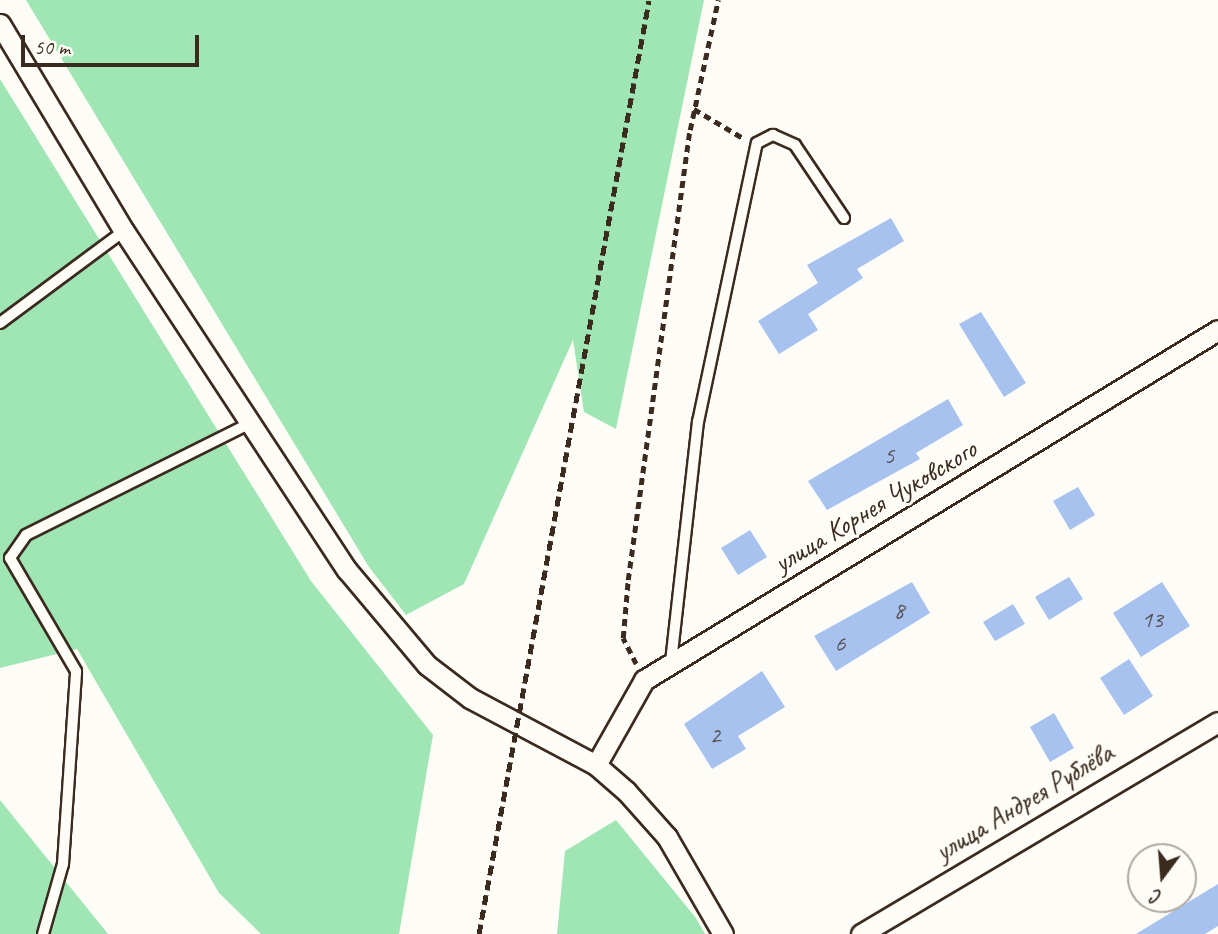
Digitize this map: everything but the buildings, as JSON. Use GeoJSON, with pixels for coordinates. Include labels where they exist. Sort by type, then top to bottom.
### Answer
{"type":"FeatureCollection","features":[{"type":"Feature","properties":{"kind":"street"},"geometry":{"type":"LineString","coordinates":[[0,24],[124,231],[247,425],[347,570],[427,665],[470,698],[596,765],[667,837],[723,934]]}},
{"type":"Feature","properties":{"kind":"street","name":"улица Корнея Чуковского"},"geometry":{"type":"LineString","coordinates":[[596,765],[644,680],[1218,330]]}},
{"type":"Feature","properties":{"kind":"street","name":"улица Андрея Рублёва"},"geometry":{"type":"LineString","coordinates":[[861,934],[1218,722]]}},
{"type":"Feature","properties":{"kind":"lane"},"geometry":{"type":"LineString","coordinates":[[671,663],[698,422],[757,143],[773,135],[795,145],[844,218]]}},
{"type":"Feature","properties":{"kind":"lane"},"geometry":{"type":"LineString","coordinates":[[0,323],[124,231]]}},
{"type":"Feature","properties":{"kind":"lane"},"geometry":{"type":"LineString","coordinates":[[43,934],[63,864],[76,671],[10,558],[26,535],[247,425]]}},
{"type":"Feature","properties":{"kind":"path"},"geometry":{"type":"LineString","coordinates":[[644,680],[623,638],[626,592],[694,109],[718,0]]}},
{"type":"Feature","properties":{"kind":"path"},"geometry":{"type":"LineString","coordinates":[[694,109],[757,143]]}},
{"type":"Feature","properties":{"kind":"green space"},"geometry":{"type":"Polygon","coordinates":[[[26,0],[704,0],[616,429],[584,412],[573,340],[464,584],[406,615],[369,567],[26,0]]]}},
{"type":"Feature","properties":{"kind":"green space"},"geometry":{"type":"Polygon","coordinates":[[[0,79],[311,581],[433,735],[399,934],[261,934],[219,893],[77,649],[0,668],[0,79]]]}},
{"type":"Feature","properties":{"kind":"green space"},"geometry":{"type":"Polygon","coordinates":[[[0,800],[108,934],[0,934],[0,800]]]}},
{"type":"Feature","properties":{"kind":"green space"},"geometry":{"type":"Polygon","coordinates":[[[616,820],[696,918],[705,934],[557,934],[565,851],[616,820]]]}},
{"type":"Feature","properties":{"kind":"railway"},"geometry":{"type":"LineString","coordinates":[[479,934],[649,0]]}}]}
